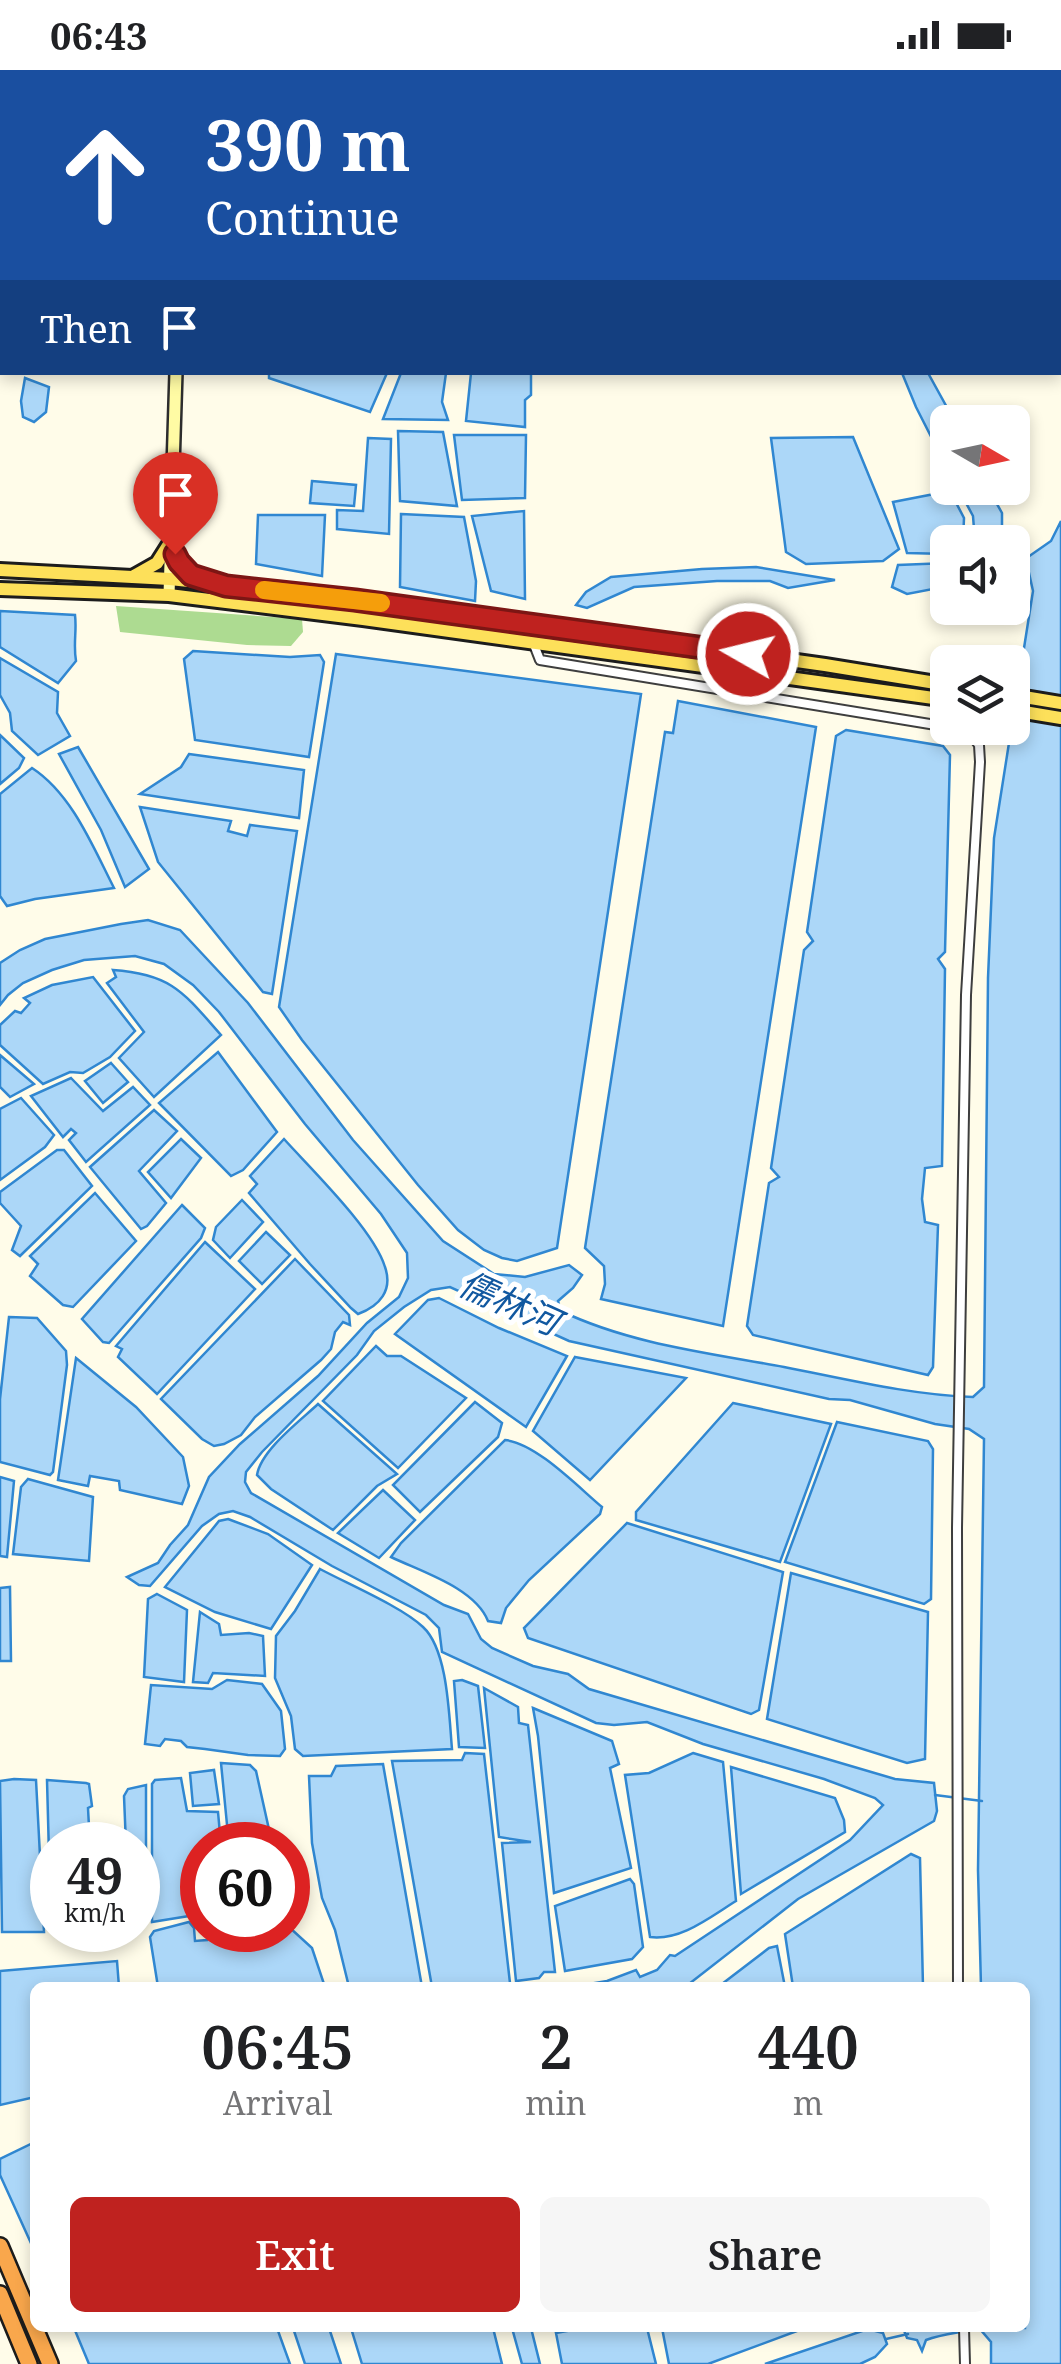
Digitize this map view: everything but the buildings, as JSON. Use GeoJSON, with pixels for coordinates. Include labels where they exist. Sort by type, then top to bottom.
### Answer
{"type":"FeatureCollection","features":[{"type":"Feature","properties":{"kind":"highway"},"geometry":{"type":"LineString","coordinates":[[0,2246],[30,2317]]}},
{"type":"Feature","properties":{"kind":"highway"},"geometry":{"type":"LineString","coordinates":[[0,2294],[29,2364]]}},
{"type":"Feature","properties":{"kind":"highway"},"geometry":{"type":"LineString","coordinates":[[36,2332],[50,2364]]}},
{"type":"Feature","properties":{"kind":"main road"},"geometry":{"type":"LineString","coordinates":[[169,595],[176,375]]}},
{"type":"Feature","properties":{"kind":"main road"},"geometry":{"type":"LineString","coordinates":[[132,577],[157,563],[171,541]]}},
{"type":"Feature","properties":{"kind":"main road"},"geometry":{"type":"LineString","coordinates":[[171,541],[179,562],[191,575],[226,586]]}},
{"type":"Feature","properties":{"kind":"main road"},"geometry":{"type":"LineString","coordinates":[[0,570],[170,579],[392,604],[930,682]]}},
{"type":"Feature","properties":{"kind":"main road"},"geometry":{"type":"LineString","coordinates":[[0,590],[169,595],[363,618],[930,697]]}},
{"type":"Feature","properties":{"kind":"main road"},"geometry":{"type":"LineString","coordinates":[[1030,699],[1061,703]]}},
{"type":"Feature","properties":{"kind":"main road"},"geometry":{"type":"LineString","coordinates":[[1030,713],[1061,718]]}},
{"type":"Feature","properties":{"kind":"street"},"geometry":{"type":"LineString","coordinates":[[533,642],[540,660],[930,725]]}},
{"type":"Feature","properties":{"kind":"street"},"geometry":{"type":"LineString","coordinates":[[958,1982],[958,1528],[966,994],[979,745]]}},
{"type":"Feature","properties":{"kind":"street"},"geometry":{"type":"LineString","coordinates":[[964,2332],[966,2364]]}},
{"type":"Feature","properties":{"kind":"green space"},"geometry":{"type":"Polygon","coordinates":[[[116,606],[302,619],[303,632],[291,646],[120,632],[116,606]]]}},
{"type":"Feature","properties":{"kind":"water"},"geometry":{"type":"Polygon","coordinates":[[[269,375],[386,375],[370,412],[269,375]]]}},
{"type":"Feature","properties":{"kind":"water"},"geometry":{"type":"Polygon","coordinates":[[[400,375],[446,375],[442,402],[448,420],[383,419],[400,375]]]}},
{"type":"Feature","properties":{"kind":"water"},"geometry":{"type":"Polygon","coordinates":[[[471,375],[531,375],[531,395],[525,400],[525,427],[466,421],[471,375]]]}},
{"type":"Feature","properties":{"kind":"water"},"geometry":{"type":"Polygon","coordinates":[[[903,375],[929,375],[946,405],[930,405],[930,435],[903,375]]]}},
{"type":"Feature","properties":{"kind":"water"},"geometry":{"type":"Polygon","coordinates":[[[25,378],[49,387],[46,412],[34,422],[23,417],[25,378]]]}},
{"type":"Feature","properties":{"kind":"water"},"geometry":{"type":"Polygon","coordinates":[[[398,431],[443,432],[457,506],[400,501],[398,431]]]}},
{"type":"Feature","properties":{"kind":"water"},"geometry":{"type":"Polygon","coordinates":[[[454,435],[526,435],[525,498],[462,500],[454,435]]]}},
{"type":"Feature","properties":{"kind":"water"},"geometry":{"type":"Polygon","coordinates":[[[853,437],[899,549],[883,561],[806,564],[786,552],[771,438],[853,437]]]}},
{"type":"Feature","properties":{"kind":"water"},"geometry":{"type":"Polygon","coordinates":[[[368,438],[391,439],[389,534],[337,529],[337,510],[363,511],[368,438]]]}},
{"type":"Feature","properties":{"kind":"water"},"geometry":{"type":"Polygon","coordinates":[[[312,481],[356,485],[354,506],[310,503],[312,481]]]}},
{"type":"Feature","properties":{"kind":"water"},"geometry":{"type":"Polygon","coordinates":[[[930,495],[930,505],[957,505],[964,525],[930,525],[930,554],[907,553],[893,502],[930,495]]]}},
{"type":"Feature","properties":{"kind":"water"},"geometry":{"type":"Polygon","coordinates":[[[967,505],[998,505],[1002,525],[974,525],[967,505]]]}},
{"type":"Feature","properties":{"kind":"water"},"geometry":{"type":"Polygon","coordinates":[[[524,511],[525,599],[491,591],[472,516],[524,511]]]}},
{"type":"Feature","properties":{"kind":"water"},"geometry":{"type":"Polygon","coordinates":[[[401,514],[464,517],[476,581],[475,601],[400,587],[401,514]]]}},
{"type":"Feature","properties":{"kind":"water"},"geometry":{"type":"Polygon","coordinates":[[[258,515],[325,515],[322,576],[256,564],[258,515]]]}},
{"type":"Feature","properties":{"kind":"water","name":"儒林河"},"geometry":{"type":"Polygon","coordinates":[[[1061,521],[1061,2364],[991,2364],[991,2342],[982,2332],[1030,2332],[1030,1982],[981,1982],[978,1870],[984,1439],[969,1429],[935,1424],[850,1400],[829,1399],[569,1341],[450,1287],[431,1290],[374,1331],[357,1355],[246,1472],[245,1482],[251,1493],[444,1605],[468,1614],[481,1639],[492,1648],[533,1666],[568,1674],[589,1689],[895,1779],[934,1783],[934,1821],[798,1899],[692,1982],[601,1982],[636,1970],[640,1977],[657,1970],[670,1955],[675,1956],[850,1840],[883,1805],[875,1798],[824,1779],[703,1744],[647,1722],[596,1723],[442,1652],[439,1628],[426,1615],[233,1511],[219,1514],[202,1526],[150,1586],[139,1585],[127,1577],[158,1563],[188,1525],[209,1477],[240,1444],[318,1376],[367,1323],[399,1297],[408,1278],[407,1253],[381,1214],[219,1012],[193,985],[164,964],[135,956],[84,960],[23,983],[0,1005],[0,963],[45,939],[121,924],[148,920],[180,930],[248,1003],[353,1140],[443,1241],[494,1274],[525,1277],[569,1265],[582,1275],[558,1301],[561,1311],[614,1332],[878,1386],[973,1397],[984,1387],[988,978],[994,838],[1009,745],[1030,745],[1030,645],[1024,645],[1033,591],[1030,556],[1051,541],[1061,521]]]}},
{"type":"Feature","properties":{"kind":"water"},"geometry":{"type":"Polygon","coordinates":[[[930,564],[930,590],[907,594],[892,587],[898,565],[930,564]]]}},
{"type":"Feature","properties":{"kind":"water"},"geometry":{"type":"Polygon","coordinates":[[[756,567],[835,580],[788,588],[770,581],[634,587],[587,608],[576,605],[586,592],[611,577],[756,567]]]}},
{"type":"Feature","properties":{"kind":"water"},"geometry":{"type":"Polygon","coordinates":[[[0,611],[75,615],[76,661],[58,683],[0,647],[0,611]]]}},
{"type":"Feature","properties":{"kind":"water"},"geometry":{"type":"Polygon","coordinates":[[[193,651],[320,655],[324,662],[309,757],[195,740],[184,659],[193,651]]]}},
{"type":"Feature","properties":{"kind":"water"},"geometry":{"type":"Polygon","coordinates":[[[336,654],[641,694],[557,1248],[517,1261],[484,1250],[458,1230],[418,1185],[279,1007],[336,654]]]}},
{"type":"Feature","properties":{"kind":"water"},"geometry":{"type":"Polygon","coordinates":[[[0,658],[58,692],[57,713],[70,736],[38,755],[12,731],[10,713],[0,695],[0,658]]]}},
{"type":"Feature","properties":{"kind":"water"},"geometry":{"type":"Polygon","coordinates":[[[678,701],[816,727],[723,1326],[601,1299],[604,1266],[585,1248],[665,732],[673,733],[678,701]]]}},
{"type":"Feature","properties":{"kind":"water"},"geometry":{"type":"Polygon","coordinates":[[[846,730],[943,746],[950,755],[945,952],[938,959],[945,969],[942,1166],[925,1168],[922,1199],[925,1222],[938,1225],[933,1367],[928,1375],[753,1335],[747,1326],[769,1183],[779,1177],[771,1168],[804,950],[813,941],[807,932],[836,736],[846,730]]]}},
{"type":"Feature","properties":{"kind":"water"},"geometry":{"type":"Polygon","coordinates":[[[0,735],[24,758],[19,768],[0,784],[0,735]]]}},
{"type":"Feature","properties":{"kind":"water"},"geometry":{"type":"Polygon","coordinates":[[[78,747],[149,869],[125,887],[101,830],[59,754],[78,747]]]}},
{"type":"Feature","properties":{"kind":"water"},"geometry":{"type":"Polygon","coordinates":[[[189,754],[304,770],[299,818],[140,794],[181,767],[189,754]]]}},
{"type":"Feature","properties":{"kind":"water"},"geometry":{"type":"Polygon","coordinates":[[[32,768],[70,807],[114,888],[7,906],[0,896],[0,794],[32,768]]]}},
{"type":"Feature","properties":{"kind":"water"},"geometry":{"type":"Polygon","coordinates":[[[140,807],[231,821],[228,831],[247,836],[250,825],[297,831],[272,994],[263,992],[158,862],[140,807]]]}},
{"type":"Feature","properties":{"kind":"water"},"geometry":{"type":"Polygon","coordinates":[[[113,970],[150,976],[175,988],[221,1035],[154,1097],[119,1058],[144,1032],[107,983],[116,977],[113,970]]]}},
{"type":"Feature","properties":{"kind":"water"},"geometry":{"type":"Polygon","coordinates":[[[93,977],[135,1031],[110,1057],[83,1073],[70,1072],[43,1084],[0,1045],[0,1025],[30,1003],[24,998],[52,985],[93,977]]]}},
{"type":"Feature","properties":{"kind":"water"},"geometry":{"type":"Polygon","coordinates":[[[218,1052],[277,1132],[243,1170],[231,1176],[159,1103],[218,1052]]]}},
{"type":"Feature","properties":{"kind":"water"},"geometry":{"type":"Polygon","coordinates":[[[0,1055],[34,1084],[10,1097],[0,1087],[0,1055]]]}},
{"type":"Feature","properties":{"kind":"water"},"geometry":{"type":"Polygon","coordinates":[[[111,1063],[128,1082],[103,1103],[85,1081],[111,1063]]]}},
{"type":"Feature","properties":{"kind":"water"},"geometry":{"type":"Polygon","coordinates":[[[71,1078],[103,1111],[133,1087],[150,1105],[86,1162],[69,1140],[76,1133],[71,1129],[63,1137],[31,1096],[71,1078]]]}},
{"type":"Feature","properties":{"kind":"water"},"geometry":{"type":"Polygon","coordinates":[[[21,1098],[54,1135],[45,1147],[0,1180],[0,1109],[21,1098]]]}},
{"type":"Feature","properties":{"kind":"water"},"geometry":{"type":"Polygon","coordinates":[[[154,1110],[177,1131],[139,1171],[166,1203],[141,1229],[90,1167],[154,1110]]]}},
{"type":"Feature","properties":{"kind":"water"},"geometry":{"type":"Polygon","coordinates":[[[181,1139],[201,1158],[171,1198],[148,1172],[181,1139]]]}},
{"type":"Feature","properties":{"kind":"water"},"geometry":{"type":"Polygon","coordinates":[[[284,1139],[340,1200],[379,1252],[387,1275],[386,1290],[366,1311],[358,1314],[351,1308],[249,1193],[257,1184],[250,1176],[284,1139]]]}},
{"type":"Feature","properties":{"kind":"water"},"geometry":{"type":"Polygon","coordinates":[[[57,1150],[64,1150],[92,1186],[20,1256],[12,1250],[21,1226],[0,1203],[0,1192],[57,1150]]]}},
{"type":"Feature","properties":{"kind":"water"},"geometry":{"type":"Polygon","coordinates":[[[95,1193],[136,1241],[73,1307],[63,1305],[30,1276],[38,1264],[30,1256],[95,1193]]]}},
{"type":"Feature","properties":{"kind":"water"},"geometry":{"type":"Polygon","coordinates":[[[242,1200],[263,1222],[230,1258],[213,1240],[216,1227],[242,1200]]]}},
{"type":"Feature","properties":{"kind":"water"},"geometry":{"type":"Polygon","coordinates":[[[182,1205],[205,1228],[201,1238],[109,1343],[103,1342],[82,1319],[182,1205]]]}},
{"type":"Feature","properties":{"kind":"water"},"geometry":{"type":"Polygon","coordinates":[[[266,1232],[290,1255],[262,1284],[239,1261],[266,1232]]]}},
{"type":"Feature","properties":{"kind":"water"},"geometry":{"type":"Polygon","coordinates":[[[205,1242],[255,1289],[157,1394],[118,1357],[122,1349],[116,1346],[205,1242]]]}},
{"type":"Feature","properties":{"kind":"water"},"geometry":{"type":"Polygon","coordinates":[[[295,1259],[349,1315],[350,1325],[343,1322],[335,1332],[331,1349],[255,1417],[241,1435],[214,1446],[161,1399],[295,1259]]]}},
{"type":"Feature","properties":{"kind":"water"},"geometry":{"type":"Polygon","coordinates":[[[439,1298],[567,1356],[526,1427],[395,1334],[428,1300],[439,1298]]]}},
{"type":"Feature","properties":{"kind":"water"},"geometry":{"type":"Polygon","coordinates":[[[9,1317],[37,1318],[66,1351],[50,1475],[0,1462],[0,1399],[9,1317]]]}},
{"type":"Feature","properties":{"kind":"water"},"geometry":{"type":"Polygon","coordinates":[[[376,1346],[387,1356],[401,1356],[466,1398],[398,1468],[323,1401],[376,1346]]]}},
{"type":"Feature","properties":{"kind":"water"},"geometry":{"type":"Polygon","coordinates":[[[575,1357],[686,1378],[590,1480],[533,1431],[575,1357]]]}},
{"type":"Feature","properties":{"kind":"water"},"geometry":{"type":"Polygon","coordinates":[[[76,1358],[136,1407],[183,1457],[189,1486],[182,1504],[120,1490],[119,1481],[90,1476],[88,1486],[58,1480],[76,1358]]]}},
{"type":"Feature","properties":{"kind":"water"},"geometry":{"type":"Polygon","coordinates":[[[475,1402],[502,1423],[498,1437],[420,1512],[393,1485],[475,1402]]]}},
{"type":"Feature","properties":{"kind":"water"},"geometry":{"type":"Polygon","coordinates":[[[733,1403],[831,1424],[780,1562],[636,1520],[636,1512],[733,1403]]]}},
{"type":"Feature","properties":{"kind":"water"},"geometry":{"type":"Polygon","coordinates":[[[318,1404],[397,1474],[377,1486],[333,1530],[271,1489],[257,1475],[273,1446],[318,1404]]]}},
{"type":"Feature","properties":{"kind":"water"},"geometry":{"type":"Polygon","coordinates":[[[837,1422],[928,1441],[933,1449],[931,1599],[924,1604],[785,1562],[837,1422]]]}},
{"type":"Feature","properties":{"kind":"water"},"geometry":{"type":"Polygon","coordinates":[[[505,1440],[543,1457],[602,1507],[600,1514],[529,1580],[506,1608],[501,1623],[488,1621],[460,1590],[391,1557],[505,1440]]]}},
{"type":"Feature","properties":{"kind":"water"},"geometry":{"type":"Polygon","coordinates":[[[0,1477],[14,1481],[7,1557],[0,1556],[0,1477]]]}},
{"type":"Feature","properties":{"kind":"water"},"geometry":{"type":"Polygon","coordinates":[[[28,1479],[93,1497],[89,1561],[13,1554],[21,1487],[28,1479]]]}},
{"type":"Feature","properties":{"kind":"water"},"geometry":{"type":"Polygon","coordinates":[[[383,1490],[415,1520],[379,1558],[338,1533],[383,1490]]]}},
{"type":"Feature","properties":{"kind":"water"},"geometry":{"type":"Polygon","coordinates":[[[228,1519],[268,1534],[312,1565],[271,1629],[215,1612],[165,1587],[219,1521],[228,1519]]]}},
{"type":"Feature","properties":{"kind":"water"},"geometry":{"type":"Polygon","coordinates":[[[627,1523],[783,1572],[759,1710],[751,1714],[528,1638],[524,1628],[627,1523]]]}},
{"type":"Feature","properties":{"kind":"water"},"geometry":{"type":"Polygon","coordinates":[[[320,1569],[402,1612],[431,1637],[446,1684],[452,1749],[303,1756],[295,1749],[291,1716],[275,1678],[276,1636],[320,1569]]]}},
{"type":"Feature","properties":{"kind":"water"},"geometry":{"type":"Polygon","coordinates":[[[791,1573],[928,1612],[925,1759],[907,1763],[767,1719],[791,1573]]]}},
{"type":"Feature","properties":{"kind":"water"},"geometry":{"type":"Polygon","coordinates":[[[10,1587],[11,1661],[0,1661],[0,1588],[10,1587]]]}},
{"type":"Feature","properties":{"kind":"water"},"geometry":{"type":"Polygon","coordinates":[[[157,1594],[187,1610],[184,1682],[144,1677],[148,1599],[157,1594]]]}},
{"type":"Feature","properties":{"kind":"water"},"geometry":{"type":"Polygon","coordinates":[[[200,1612],[219,1624],[221,1635],[263,1636],[265,1676],[213,1673],[208,1683],[193,1682],[200,1612]]]}},
{"type":"Feature","properties":{"kind":"water"},"geometry":{"type":"Polygon","coordinates":[[[227,1680],[262,1684],[281,1711],[285,1749],[280,1756],[187,1747],[181,1741],[165,1739],[160,1746],[145,1744],[151,1685],[212,1689],[227,1680]]]}},
{"type":"Feature","properties":{"kind":"water"},"geometry":{"type":"Polygon","coordinates":[[[454,1681],[478,1686],[485,1748],[459,1747],[454,1681]]]}},
{"type":"Feature","properties":{"kind":"water"},"geometry":{"type":"Polygon","coordinates":[[[484,1688],[518,1707],[519,1723],[528,1725],[555,1972],[544,1972],[539,1978],[516,1981],[502,1843],[531,1842],[499,1837],[484,1688]]]}},
{"type":"Feature","properties":{"kind":"water"},"geometry":{"type":"Polygon","coordinates":[[[533,1708],[612,1741],[619,1764],[610,1768],[631,1868],[554,1893],[533,1708]]]}},
{"type":"Feature","properties":{"kind":"water"},"geometry":{"type":"Polygon","coordinates":[[[465,1753],[484,1754],[510,1982],[431,1982],[392,1761],[462,1760],[465,1753]]]}},
{"type":"Feature","properties":{"kind":"water"},"geometry":{"type":"Polygon","coordinates":[[[693,1753],[723,1762],[736,1901],[684,1932],[650,1937],[625,1775],[649,1773],[693,1753]]]}},
{"type":"Feature","properties":{"kind":"water"},"geometry":{"type":"Polygon","coordinates":[[[221,1763],[250,1765],[256,1771],[267,1822],[227,1822],[221,1763]]]}},
{"type":"Feature","properties":{"kind":"water"},"geometry":{"type":"Polygon","coordinates":[[[383,1764],[421,1982],[348,1982],[335,1930],[322,1898],[312,1843],[309,1776],[331,1776],[336,1766],[383,1764]]]}},
{"type":"Feature","properties":{"kind":"water"},"geometry":{"type":"Polygon","coordinates":[[[731,1767],[835,1798],[845,1832],[741,1894],[731,1767]]]}},
{"type":"Feature","properties":{"kind":"water"},"geometry":{"type":"Polygon","coordinates":[[[214,1770],[219,1804],[193,1806],[190,1773],[214,1770]]]}},
{"type":"Feature","properties":{"kind":"water"},"geometry":{"type":"Polygon","coordinates":[[[181,1778],[187,1811],[218,1812],[219,1822],[180,1822],[180,1917],[160,1921],[160,1822],[152,1822],[155,1780],[181,1778]]]}},
{"type":"Feature","properties":{"kind":"water"},"geometry":{"type":"Polygon","coordinates":[[[36,1780],[38,1822],[30,1822],[30,1932],[2,1932],[0,1781],[36,1780]]]}},
{"type":"Feature","properties":{"kind":"water"},"geometry":{"type":"Polygon","coordinates":[[[47,1780],[89,1784],[92,1806],[88,1808],[89,1822],[48,1822],[47,1780]]]}},
{"type":"Feature","properties":{"kind":"water"},"geometry":{"type":"Polygon","coordinates":[[[146,1785],[146,1822],[125,1822],[124,1796],[128,1789],[146,1785]]]}},
{"type":"Feature","properties":{"kind":"water"},"geometry":{"type":"Polygon","coordinates":[[[911,1854],[920,1858],[923,1982],[792,1982],[785,1934],[911,1854]]]}},
{"type":"Feature","properties":{"kind":"water"},"geometry":{"type":"Polygon","coordinates":[[[630,1879],[643,1947],[632,1959],[565,1971],[555,1906],[630,1879]]]}},
{"type":"Feature","properties":{"kind":"water"},"geometry":{"type":"Polygon","coordinates":[[[180,1924],[180,1952],[310,1952],[310,1946],[323,1982],[157,1982],[152,1952],[160,1952],[160,1929],[180,1924]]]}},
{"type":"Feature","properties":{"kind":"water"},"geometry":{"type":"Polygon","coordinates":[[[777,1946],[784,1982],[725,1982],[777,1946]]]}},
{"type":"Feature","properties":{"kind":"water"},"geometry":{"type":"Polygon","coordinates":[[[117,1961],[119,1982],[30,1982],[30,2098],[0,2105],[0,1971],[117,1961]]]}},
{"type":"Feature","properties":{"kind":"water"},"geometry":{"type":"Polygon","coordinates":[[[30,2144],[30,2241],[0,2175],[0,2159],[30,2144]]]}},
{"type":"Feature","properties":{"kind":"water"},"geometry":{"type":"Polygon","coordinates":[[[76,2332],[278,2332],[290,2364],[89,2364],[76,2332]]]}},
{"type":"Feature","properties":{"kind":"water"},"geometry":{"type":"Polygon","coordinates":[[[294,2332],[330,2332],[341,2364],[305,2364],[294,2332]]]}},
{"type":"Feature","properties":{"kind":"water"},"geometry":{"type":"Polygon","coordinates":[[[352,2332],[494,2332],[502,2364],[362,2364],[352,2332]]]}},
{"type":"Feature","properties":{"kind":"water"},"geometry":{"type":"Polygon","coordinates":[[[513,2332],[532,2332],[540,2364],[522,2364],[513,2332]]]}},
{"type":"Feature","properties":{"kind":"water"},"geometry":{"type":"Polygon","coordinates":[[[648,2332],[656,2364],[562,2364],[556,2333],[648,2332]]]}},
{"type":"Feature","properties":{"kind":"water"},"geometry":{"type":"Polygon","coordinates":[[[663,2332],[794,2332],[708,2364],[669,2364],[663,2332]]]}},
{"type":"Feature","properties":{"kind":"water"},"geometry":{"type":"Polygon","coordinates":[[[859,2332],[883,2333],[887,2344],[875,2357],[860,2364],[765,2364],[859,2332]]]}},
{"type":"Feature","properties":{"kind":"water"},"geometry":{"type":"Polygon","coordinates":[[[905,2332],[959,2332],[926,2340],[922,2351],[917,2340],[907,2338],[905,2332]]]}},
{"type":"Feature","properties":{"kind":"waterway"},"geometry":{"type":"LineString","coordinates":[[935,1795],[982,1801]]}},
{"type":"Feature","properties":{"kind":"waterway"},"geometry":{"type":"LineString","coordinates":[[886,2339],[908,2334]]}},
{"type":"Feature","properties":{"kind":"slow traffic"},"geometry":{"type":"LineString","coordinates":[[264,590],[381,603]]}},
{"type":"Feature","properties":{"kind":"route"},"geometry":{"type":"LineString","coordinates":[[175,554],[191,575],[226,586],[748,654]]}}]}
